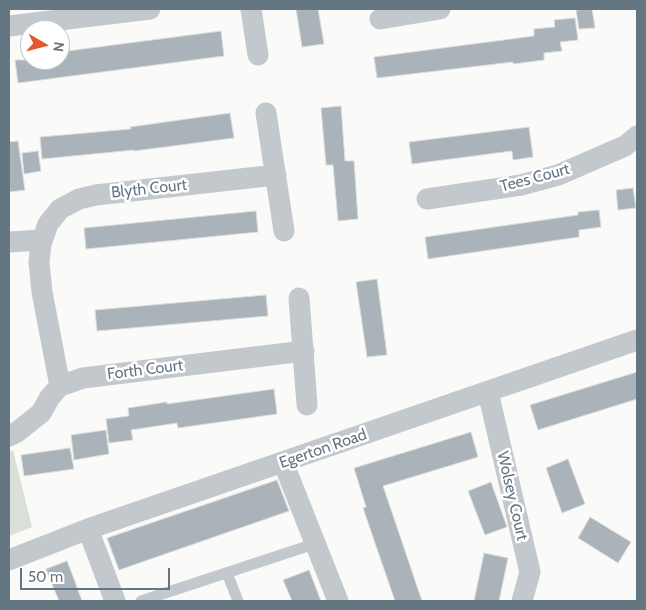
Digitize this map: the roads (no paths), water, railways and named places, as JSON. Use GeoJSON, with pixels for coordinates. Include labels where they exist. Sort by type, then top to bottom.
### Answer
{"type":"FeatureCollection","features":[{"type":"Feature","properties":{"kind":"street"},"geometry":{"type":"LineString","coordinates":[[9,26],[150,9]]}},
{"type":"Feature","properties":{"kind":"street"},"geometry":{"type":"LineString","coordinates":[[251,9],[258,55]]}},
{"type":"Feature","properties":{"kind":"street"},"geometry":{"type":"LineString","coordinates":[[380,18],[440,9]]}},
{"type":"Feature","properties":{"kind":"street"},"geometry":{"type":"LineString","coordinates":[[266,113],[284,231]]}},
{"type":"Feature","properties":{"kind":"street","name":"Tees Court"},"geometry":{"type":"LineString","coordinates":[[427,199],[521,185],[558,175],[625,146],[637,136]]}},
{"type":"Feature","properties":{"kind":"street","name":"Blyth Court"},"geometry":{"type":"LineString","coordinates":[[60,386],[39,262],[42,240],[48,224],[60,210],[80,199],[96,195],[276,175]]}},
{"type":"Feature","properties":{"kind":"street"},"geometry":{"type":"LineString","coordinates":[[9,242],[42,240]]}},
{"type":"Feature","properties":{"kind":"street"},"geometry":{"type":"LineString","coordinates":[[299,298],[307,405]]}},
{"type":"Feature","properties":{"kind":"street","name":"Egerton Road"},"geometry":{"type":"LineString","coordinates":[[9,560],[88,529],[637,340]]}},
{"type":"Feature","properties":{"kind":"street","name":"Forth Court"},"geometry":{"type":"LineString","coordinates":[[60,386],[83,378],[304,351]]}},
{"type":"Feature","properties":{"kind":"street"},"geometry":{"type":"LineString","coordinates":[[9,436],[41,413],[60,386]]}},
{"type":"Feature","properties":{"kind":"street","name":"Wolsey Court"},"geometry":{"type":"LineString","coordinates":[[488,392],[530,572],[522,601]]}},
{"type":"Feature","properties":{"kind":"street"},"geometry":{"type":"LineString","coordinates":[[283,462],[338,601]]}},
{"type":"Feature","properties":{"kind":"street"},"geometry":{"type":"LineString","coordinates":[[88,529],[115,601]]}},
{"type":"Feature","properties":{"kind":"lane"},"geometry":{"type":"LineString","coordinates":[[141,601],[314,544]]}},
{"type":"Feature","properties":{"kind":"lane"},"geometry":{"type":"LineString","coordinates":[[228,573],[238,601]]}}]}
